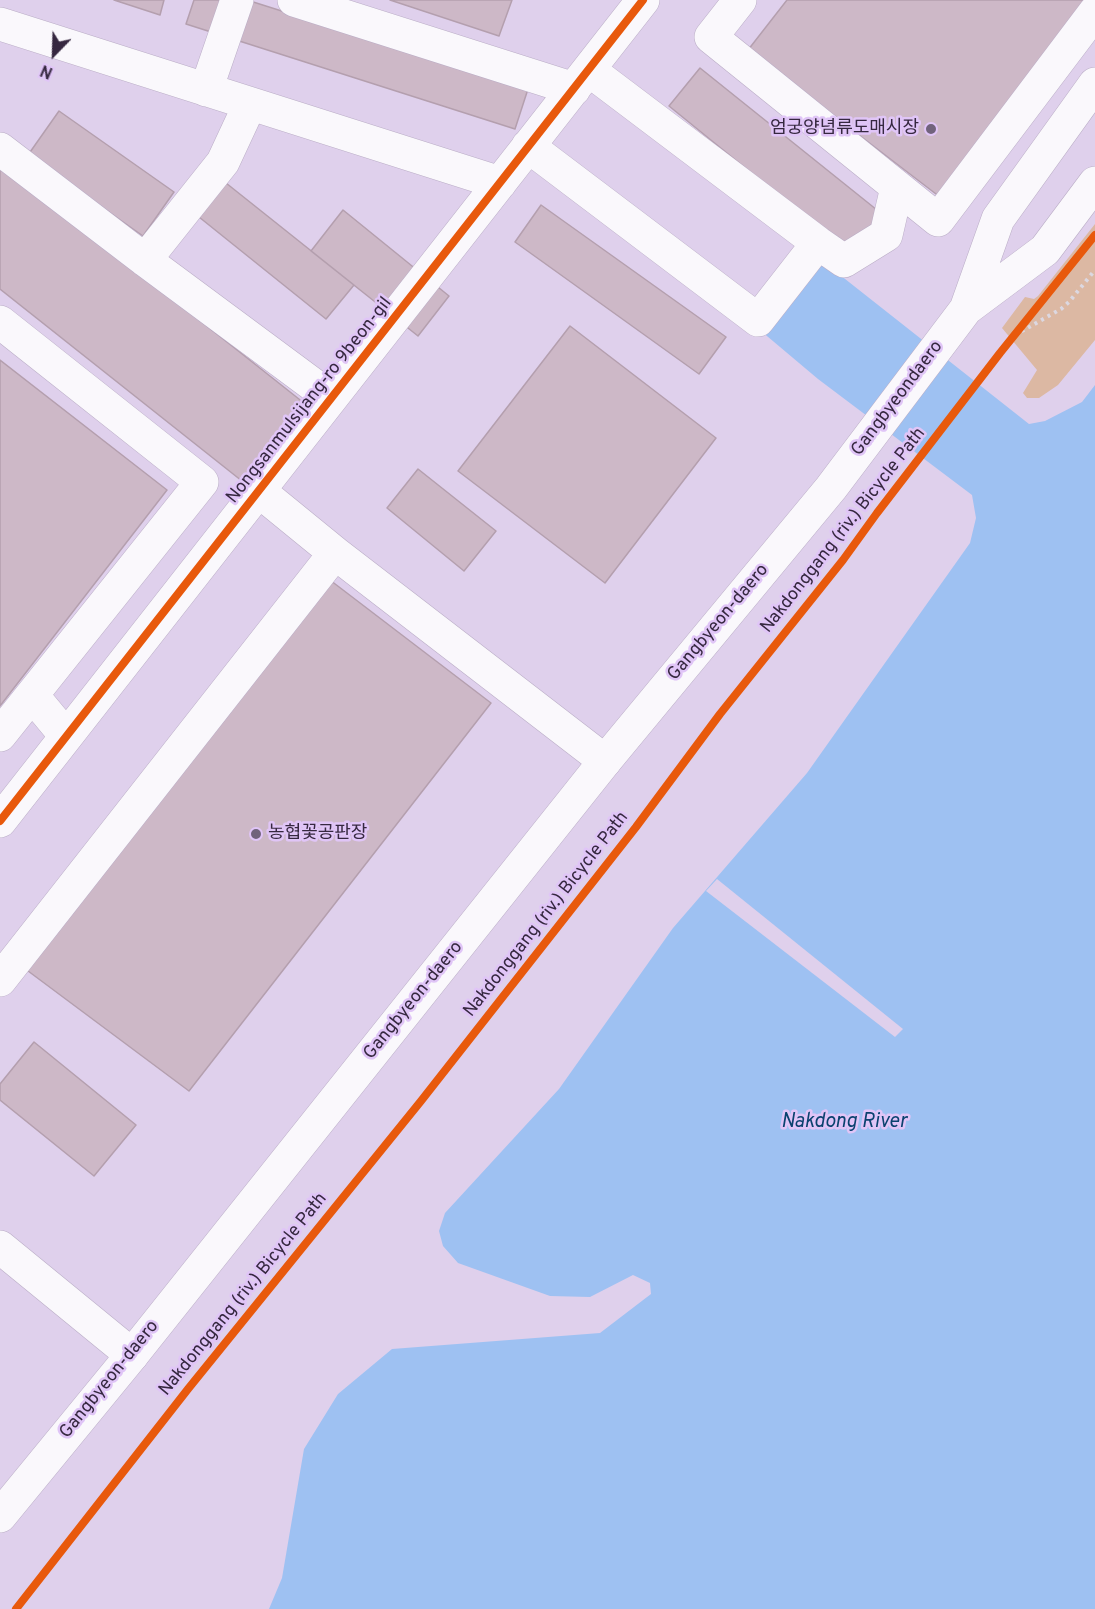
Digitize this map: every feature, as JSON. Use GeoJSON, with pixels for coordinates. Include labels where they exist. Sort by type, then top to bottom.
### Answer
{"type":"FeatureCollection","features":[{"type":"Feature","properties":{"kind":"main road"},"geometry":{"type":"LineString","coordinates":[[206,90],[237,0]]}},
{"type":"Feature","properties":{"kind":"main road"},"geometry":{"type":"LineString","coordinates":[[294,0],[581,79],[844,261],[886,236],[897,187]]}},
{"type":"Feature","properties":{"kind":"main road","name":"Nongsanmulsijang-ro 9beon-gil"},"geometry":{"type":"LineString","coordinates":[[0,821],[643,0]]}},
{"type":"Feature","properties":{"kind":"main road"},"geometry":{"type":"LineString","coordinates":[[740,0],[711,37],[938,220],[1095,12]]}},
{"type":"Feature","properties":{"kind":"main road"},"geometry":{"type":"LineString","coordinates":[[0,24],[500,183]]}},
{"type":"Feature","properties":{"kind":"main road"},"geometry":{"type":"LineString","coordinates":[[966,309],[998,219],[1095,84]]}},
{"type":"Feature","properties":{"kind":"main road"},"geometry":{"type":"LineString","coordinates":[[145,260],[223,162],[250,104]]}},
{"type":"Feature","properties":{"kind":"main road"},"geometry":{"type":"LineString","coordinates":[[528,146],[758,320],[818,243]]}},
{"type":"Feature","properties":{"kind":"main road"},"geometry":{"type":"LineString","coordinates":[[0,149],[331,399]]}},
{"type":"Feature","properties":{"kind":"main road"},"geometry":{"type":"LineString","coordinates":[[966,309],[1045,250],[1095,183]]}},
{"type":"Feature","properties":{"kind":"main road","name":"Gangbyeondaero"},"geometry":{"type":"LineString","coordinates":[[831,488],[966,309]]}},
{"type":"Feature","properties":{"kind":"main road"},"geometry":{"type":"LineString","coordinates":[[0,322],[202,482],[0,735]]}},
{"type":"Feature","properties":{"kind":"main road","name":"Gangbyeon-daero"},"geometry":{"type":"LineString","coordinates":[[0,1516],[132,1355],[605,761],[831,488]]}},
{"type":"Feature","properties":{"kind":"main road"},"geometry":{"type":"LineString","coordinates":[[259,491],[335,553],[605,761]]}},
{"type":"Feature","properties":{"kind":"main road"},"geometry":{"type":"LineString","coordinates":[[0,980],[335,553]]}},
{"type":"Feature","properties":{"kind":"main road"},"geometry":{"type":"LineString","coordinates":[[32,695],[66,736]]}},
{"type":"Feature","properties":{"kind":"main road"},"geometry":{"type":"LineString","coordinates":[[0,1247],[132,1355]]}},
{"type":"Feature","properties":{"kind":"path"},"geometry":{"type":"LineString","coordinates":[[1015,335],[1069,302],[1095,270]]}},
{"type":"Feature","properties":{"kind":"path"},"geometry":{"type":"LineString","coordinates":[[1006,345],[1028,319]]}},
{"type":"Feature","properties":{"kind":"shaded area"},"geometry":{"type":"Polygon","coordinates":[[[1095,224],[1095,340],[1058,385],[1039,398],[1027,398],[1023,393],[1037,370],[1002,328],[1025,297],[1034,299],[1038,296],[1095,224]]]}},
{"type":"Feature","properties":{"kind":"water","name":"Nakdong River"},"geometry":{"type":"Polygon","coordinates":[[[821,260],[1029,424],[1045,421],[1082,402],[1095,385],[1095,1609],[269,1609],[282,1578],[304,1449],[338,1394],[392,1349],[600,1333],[651,1294],[650,1283],[633,1275],[590,1297],[550,1296],[458,1263],[443,1246],[439,1231],[445,1213],[559,1089],[673,928],[807,773],[970,543],[976,518],[972,495],[818,379],[761,331],[821,260]]]}},
{"type":"Feature","properties":{"kind":"pier"},"geometry":{"type":"Polygon","coordinates":[[[717,879],[903,1029],[895,1037],[706,891],[717,879]]]}},
{"type":"Feature","properties":{"kind":"building"},"geometry":{"type":"Polygon","coordinates":[[[114,0],[164,0],[160,15],[114,0]]]}},
{"type":"Feature","properties":{"kind":"building"},"geometry":{"type":"Polygon","coordinates":[[[194,0],[247,0],[528,89],[515,129],[186,24],[194,0]]]}},
{"type":"Feature","properties":{"kind":"building"},"geometry":{"type":"Polygon","coordinates":[[[390,0],[512,0],[499,36],[390,0]]]}},
{"type":"Feature","properties":{"kind":"building","name":"엄궁양념류도매시장"},"geometry":{"type":"Polygon","coordinates":[[[787,0],[1095,0],[953,207],[748,50],[787,0]]]}},
{"type":"Feature","properties":{"kind":"building"},"geometry":{"type":"Polygon","coordinates":[[[700,68],[882,214],[850,253],[669,106],[700,68]]]}},
{"type":"Feature","properties":{"kind":"building"},"geometry":{"type":"Polygon","coordinates":[[[59,111],[174,192],[143,236],[28,155],[59,111]]]}},
{"type":"Feature","properties":{"kind":"building"},"geometry":{"type":"Polygon","coordinates":[[[0,162],[309,407],[247,485],[0,289],[0,162]]]}},
{"type":"Feature","properties":{"kind":"building"},"geometry":{"type":"Polygon","coordinates":[[[226,183],[354,285],[326,319],[199,217],[226,183]]]}},
{"type":"Feature","properties":{"kind":"building"},"geometry":{"type":"Polygon","coordinates":[[[541,205],[726,337],[699,374],[515,242],[541,205]]]}},
{"type":"Feature","properties":{"kind":"building"},"geometry":{"type":"Polygon","coordinates":[[[343,210],[449,296],[418,336],[311,251],[343,210]]]}},
{"type":"Feature","properties":{"kind":"building"},"geometry":{"type":"Polygon","coordinates":[[[570,326],[716,438],[605,583],[458,471],[570,326]]]}},
{"type":"Feature","properties":{"kind":"building"},"geometry":{"type":"Polygon","coordinates":[[[0,360],[167,490],[0,706],[0,360]]]}},
{"type":"Feature","properties":{"kind":"building"},"geometry":{"type":"Polygon","coordinates":[[[418,469],[496,531],[464,571],[387,508],[418,469]]]}},
{"type":"Feature","properties":{"kind":"building","name":"농협꽃공판장"},"geometry":{"type":"Polygon","coordinates":[[[326,577],[491,703],[189,1091],[20,965],[326,577]]]}},
{"type":"Feature","properties":{"kind":"building"},"geometry":{"type":"Polygon","coordinates":[[[34,1042],[136,1125],[94,1176],[0,1100],[0,1084],[34,1042]]]}},
{"type":"Feature","properties":{"kind":"cycle path"},"geometry":{"type":"LineString","coordinates":[[0,821],[643,0]]}},
{"type":"Feature","properties":{"kind":"cycle path","name":"Nakdonggang (riv.) Bicycle Path"},"geometry":{"type":"LineString","coordinates":[[16,1609],[188,1389],[421,1101],[636,827],[720,714],[843,560],[1000,353],[1095,235]]}},
{"type":"Feature","properties":{"kind":"place","name":"엄궁양념류도매시장"},"geometry":{"type":"Point","coordinates":[931,129]}},
{"type":"Feature","properties":{"kind":"place","name":"농협꽃공판장"},"geometry":{"type":"Point","coordinates":[256,834]}}]}
